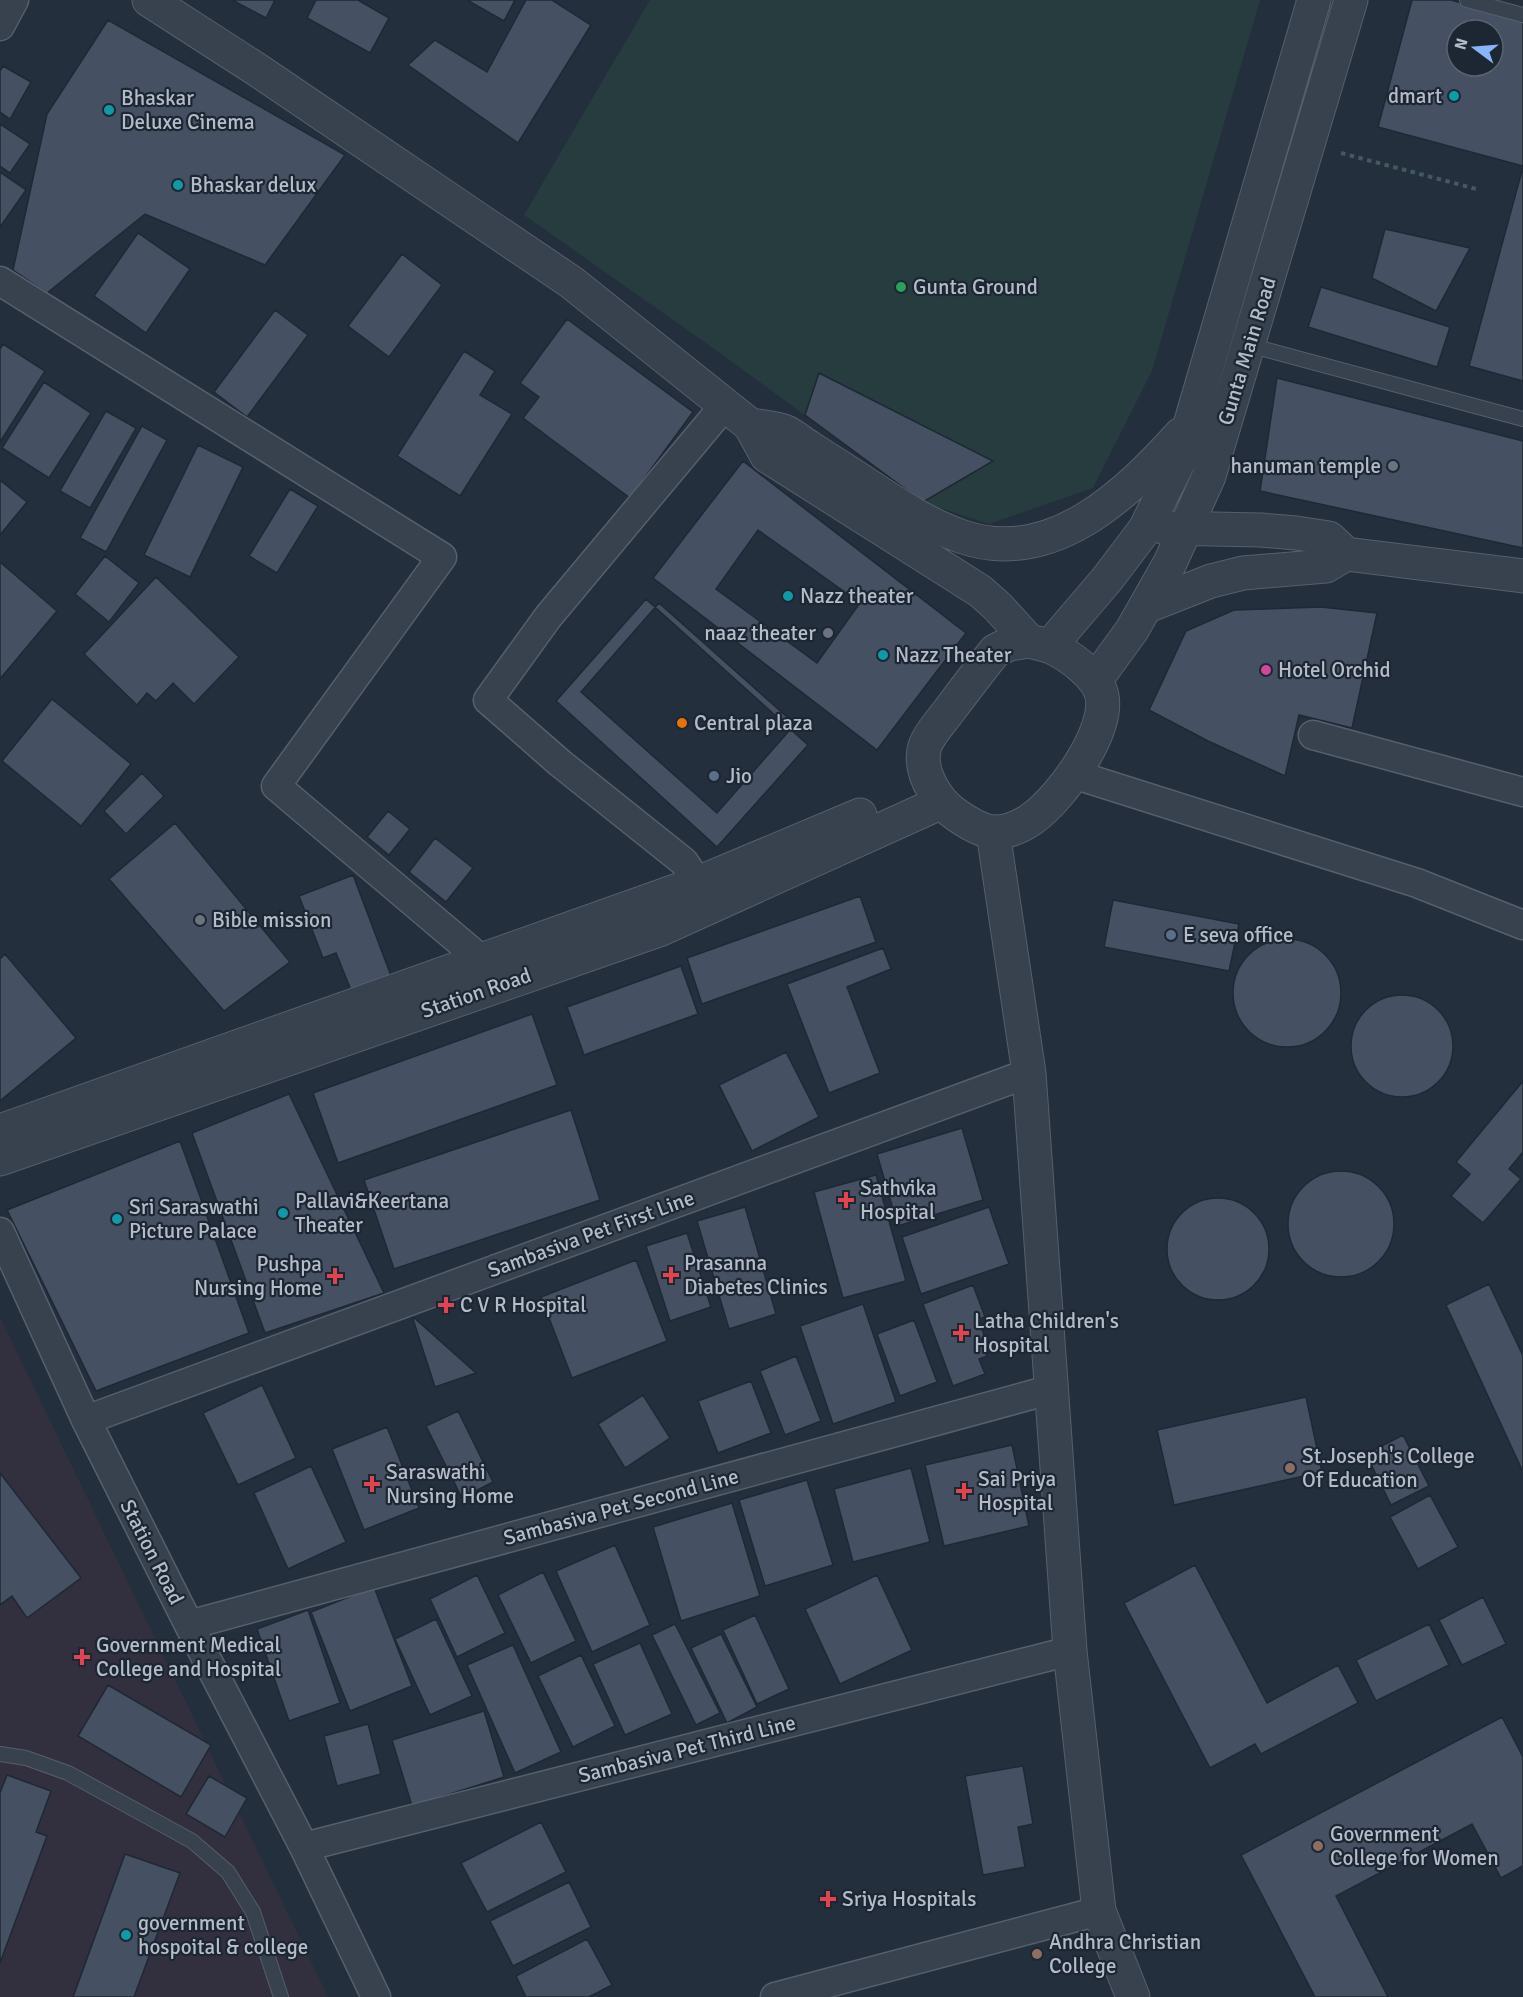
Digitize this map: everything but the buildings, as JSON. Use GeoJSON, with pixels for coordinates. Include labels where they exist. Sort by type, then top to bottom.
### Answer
{"type":"FeatureCollection","features":[{"type":"Feature","properties":{"kind":"street"},"geometry":{"type":"LineString","coordinates":[[0,26],[14,0]]}},
{"type":"Feature","properties":{"kind":"street"},"geometry":{"type":"LineString","coordinates":[[149,0],[256,69],[571,282],[750,425],[767,456],[980,591],[1039,644],[1075,661],[1095,681],[1102,694],[1103,711],[1098,732],[1073,774],[1047,805],[1032,819],[1013,829],[993,832],[965,822],[936,794],[923,766],[925,747],[934,730],[995,651],[1009,644],[1039,644]]}},
{"type":"Feature","properties":{"kind":"street","name":"Gunta Main Road"},"geometry":{"type":"LineString","coordinates":[[1039,644],[1108,578],[1145,529],[1180,459],[1314,0]]}},
{"type":"Feature","properties":{"kind":"street","name":"Gunta Main Road"},"geometry":{"type":"LineString","coordinates":[[1095,681],[1132,630],[1170,563],[1209,476],[1351,0]]}},
{"type":"Feature","properties":{"kind":"street"},"geometry":{"type":"LineString","coordinates":[[0,281],[442,557],[276,786],[507,982]]}},
{"type":"Feature","properties":{"kind":"street"},"geometry":{"type":"LineString","coordinates":[[0,1131],[481,960],[697,898],[684,862],[560,763],[488,700],[548,617],[725,405]]}},
{"type":"Feature","properties":{"kind":"street"},"geometry":{"type":"LineString","coordinates":[[750,425],[786,432],[940,529],[965,538],[995,544],[1027,542],[1061,533],[1094,515],[1156,462],[1190,423]]}},
{"type":"Feature","properties":{"kind":"street"},"geometry":{"type":"LineString","coordinates":[[1145,529],[1186,527],[1261,530],[1329,538],[1346,554],[1523,576]]}},
{"type":"Feature","properties":{"kind":"street"},"geometry":{"type":"LineString","coordinates":[[1145,607],[1211,581],[1243,573],[1326,566],[1346,554]]}},
{"type":"Feature","properties":{"kind":"street"},"geometry":{"type":"LineString","coordinates":[[1313,735],[1523,792]]}},
{"type":"Feature","properties":{"kind":"street"},"geometry":{"type":"LineString","coordinates":[[1073,774],[1417,883],[1523,925]]}},
{"type":"Feature","properties":{"kind":"street","name":"Station Road"},"geometry":{"type":"LineString","coordinates":[[0,1159],[659,930],[697,898],[936,794]]}},
{"type":"Feature","properties":{"kind":"street"},"geometry":{"type":"LineString","coordinates":[[993,832],[1029,1073],[1070,1651],[1099,1911],[1133,1997]]}},
{"type":"Feature","properties":{"kind":"street","name":"Sambasiva Pet First Line"},"geometry":{"type":"LineString","coordinates":[[86,1420],[1029,1073]]}},
{"type":"Feature","properties":{"kind":"street","name":"Station Road"},"geometry":{"type":"LineString","coordinates":[[0,1232],[86,1420],[304,1847],[376,1997]]}},
{"type":"Feature","properties":{"kind":"street","name":"Sambasiva Pet Second Line"},"geometry":{"type":"LineString","coordinates":[[189,1625],[1053,1389]]}},
{"type":"Feature","properties":{"kind":"street","name":"Sambasiva Pet Third Line"},"geometry":{"type":"LineString","coordinates":[[304,1847],[1070,1651]]}},
{"type":"Feature","properties":{"kind":"street"},"geometry":{"type":"LineString","coordinates":[[776,1997],[1099,1911]]}},
{"type":"Feature","properties":{"kind":"lane"},"geometry":{"type":"LineString","coordinates":[[1467,0],[1523,15]]}},
{"type":"Feature","properties":{"kind":"lane"},"geometry":{"type":"LineString","coordinates":[[1249,345],[1523,419]]}},
{"type":"Feature","properties":{"kind":"lane"},"geometry":{"type":"LineString","coordinates":[[0,1754],[26,1758],[68,1773],[192,1841],[228,1872],[253,1912],[281,1997]]}},
{"type":"Feature","properties":{"kind":"path"},"geometry":{"type":"LineString","coordinates":[[1308,145],[1480,190]]}},
{"type":"Feature","properties":{"kind":"shaded area","name":"Government Medical College and Hospital"},"geometry":{"type":"Polygon","coordinates":[[[0,1317],[328,1997],[0,1997],[0,1317]]]}},
{"type":"Feature","properties":{"kind":"green space","name":"Gunta Ground"},"geometry":{"type":"Polygon","coordinates":[[[650,0],[1260,0],[1152,371],[1093,488],[989,524],[923,502],[727,358],[524,215],[650,0]]]}},
{"type":"Feature","properties":{"kind":"place","name":"dmart"},"geometry":{"type":"Point","coordinates":[1454,96]}},
{"type":"Feature","properties":{"kind":"place","name":"Bhaskar Deluxe Cinema"},"geometry":{"type":"Point","coordinates":[109,110]}},
{"type":"Feature","properties":{"kind":"place","name":"Bhaskar delux"},"geometry":{"type":"Point","coordinates":[178,185]}},
{"type":"Feature","properties":{"kind":"place","name":"Gunta Ground"},"geometry":{"type":"Point","coordinates":[901,287]}},
{"type":"Feature","properties":{"kind":"place","name":"hanuman temple"},"geometry":{"type":"Point","coordinates":[1393,466]}},
{"type":"Feature","properties":{"kind":"place","name":"Nazz theater"},"geometry":{"type":"Point","coordinates":[788,596]}},
{"type":"Feature","properties":{"kind":"place","name":"naaz theater"},"geometry":{"type":"Point","coordinates":[828,633]}},
{"type":"Feature","properties":{"kind":"place","name":"Nazz Theater"},"geometry":{"type":"Point","coordinates":[883,655]}},
{"type":"Feature","properties":{"kind":"place","name":"Hotel Orchid"},"geometry":{"type":"Point","coordinates":[1266,670]}},
{"type":"Feature","properties":{"kind":"place","name":"Central plaza"},"geometry":{"type":"Point","coordinates":[682,723]}},
{"type":"Feature","properties":{"kind":"place","name":"Jio"},"geometry":{"type":"Point","coordinates":[714,776]}},
{"type":"Feature","properties":{"kind":"place","name":"Bible mission"},"geometry":{"type":"Point","coordinates":[200,920]}},
{"type":"Feature","properties":{"kind":"place","name":"E seva office"},"geometry":{"type":"Point","coordinates":[1171,935]}},
{"type":"Feature","properties":{"kind":"place","name":"Sathvika Hospital"},"geometry":{"type":"Point","coordinates":[846,1200]}},
{"type":"Feature","properties":{"kind":"place","name":"Pallavi&Keertana Theater"},"geometry":{"type":"Point","coordinates":[283,1213]}},
{"type":"Feature","properties":{"kind":"place","name":"Sri Saraswathi Picture Palace"},"geometry":{"type":"Point","coordinates":[117,1219]}},
{"type":"Feature","properties":{"kind":"place","name":"Prasanna Diabetes Clinics"},"geometry":{"type":"Point","coordinates":[671,1275]}},
{"type":"Feature","properties":{"kind":"place","name":"Pushpa Nursing Home"},"geometry":{"type":"Point","coordinates":[335,1276]}},
{"type":"Feature","properties":{"kind":"place","name":"C V R Hospital"},"geometry":{"type":"Point","coordinates":[446,1305]}},
{"type":"Feature","properties":{"kind":"place","name":"Latha Children's Hospital"},"geometry":{"type":"Point","coordinates":[961,1333]}},
{"type":"Feature","properties":{"kind":"place","name":"St.Joseph's College Of Education"},"geometry":{"type":"Point","coordinates":[1290,1468]}},
{"type":"Feature","properties":{"kind":"place","name":"Saraswathi Nursing Home"},"geometry":{"type":"Point","coordinates":[372,1484]}},
{"type":"Feature","properties":{"kind":"place","name":"Sai Priya Hospital"},"geometry":{"type":"Point","coordinates":[964,1491]}},
{"type":"Feature","properties":{"kind":"place","name":"Government Medical College and Hospital"},"geometry":{"type":"Point","coordinates":[82,1657]}},
{"type":"Feature","properties":{"kind":"place","name":"Government College for Women"},"geometry":{"type":"Point","coordinates":[1318,1846]}},
{"type":"Feature","properties":{"kind":"place","name":"Sriya Hospitals"},"geometry":{"type":"Point","coordinates":[828,1899]}},
{"type":"Feature","properties":{"kind":"place","name":"government hospoital & college"},"geometry":{"type":"Point","coordinates":[126,1935]}},
{"type":"Feature","properties":{"kind":"place","name":"Andhra Christian College"},"geometry":{"type":"Point","coordinates":[1037,1954]}}]}
